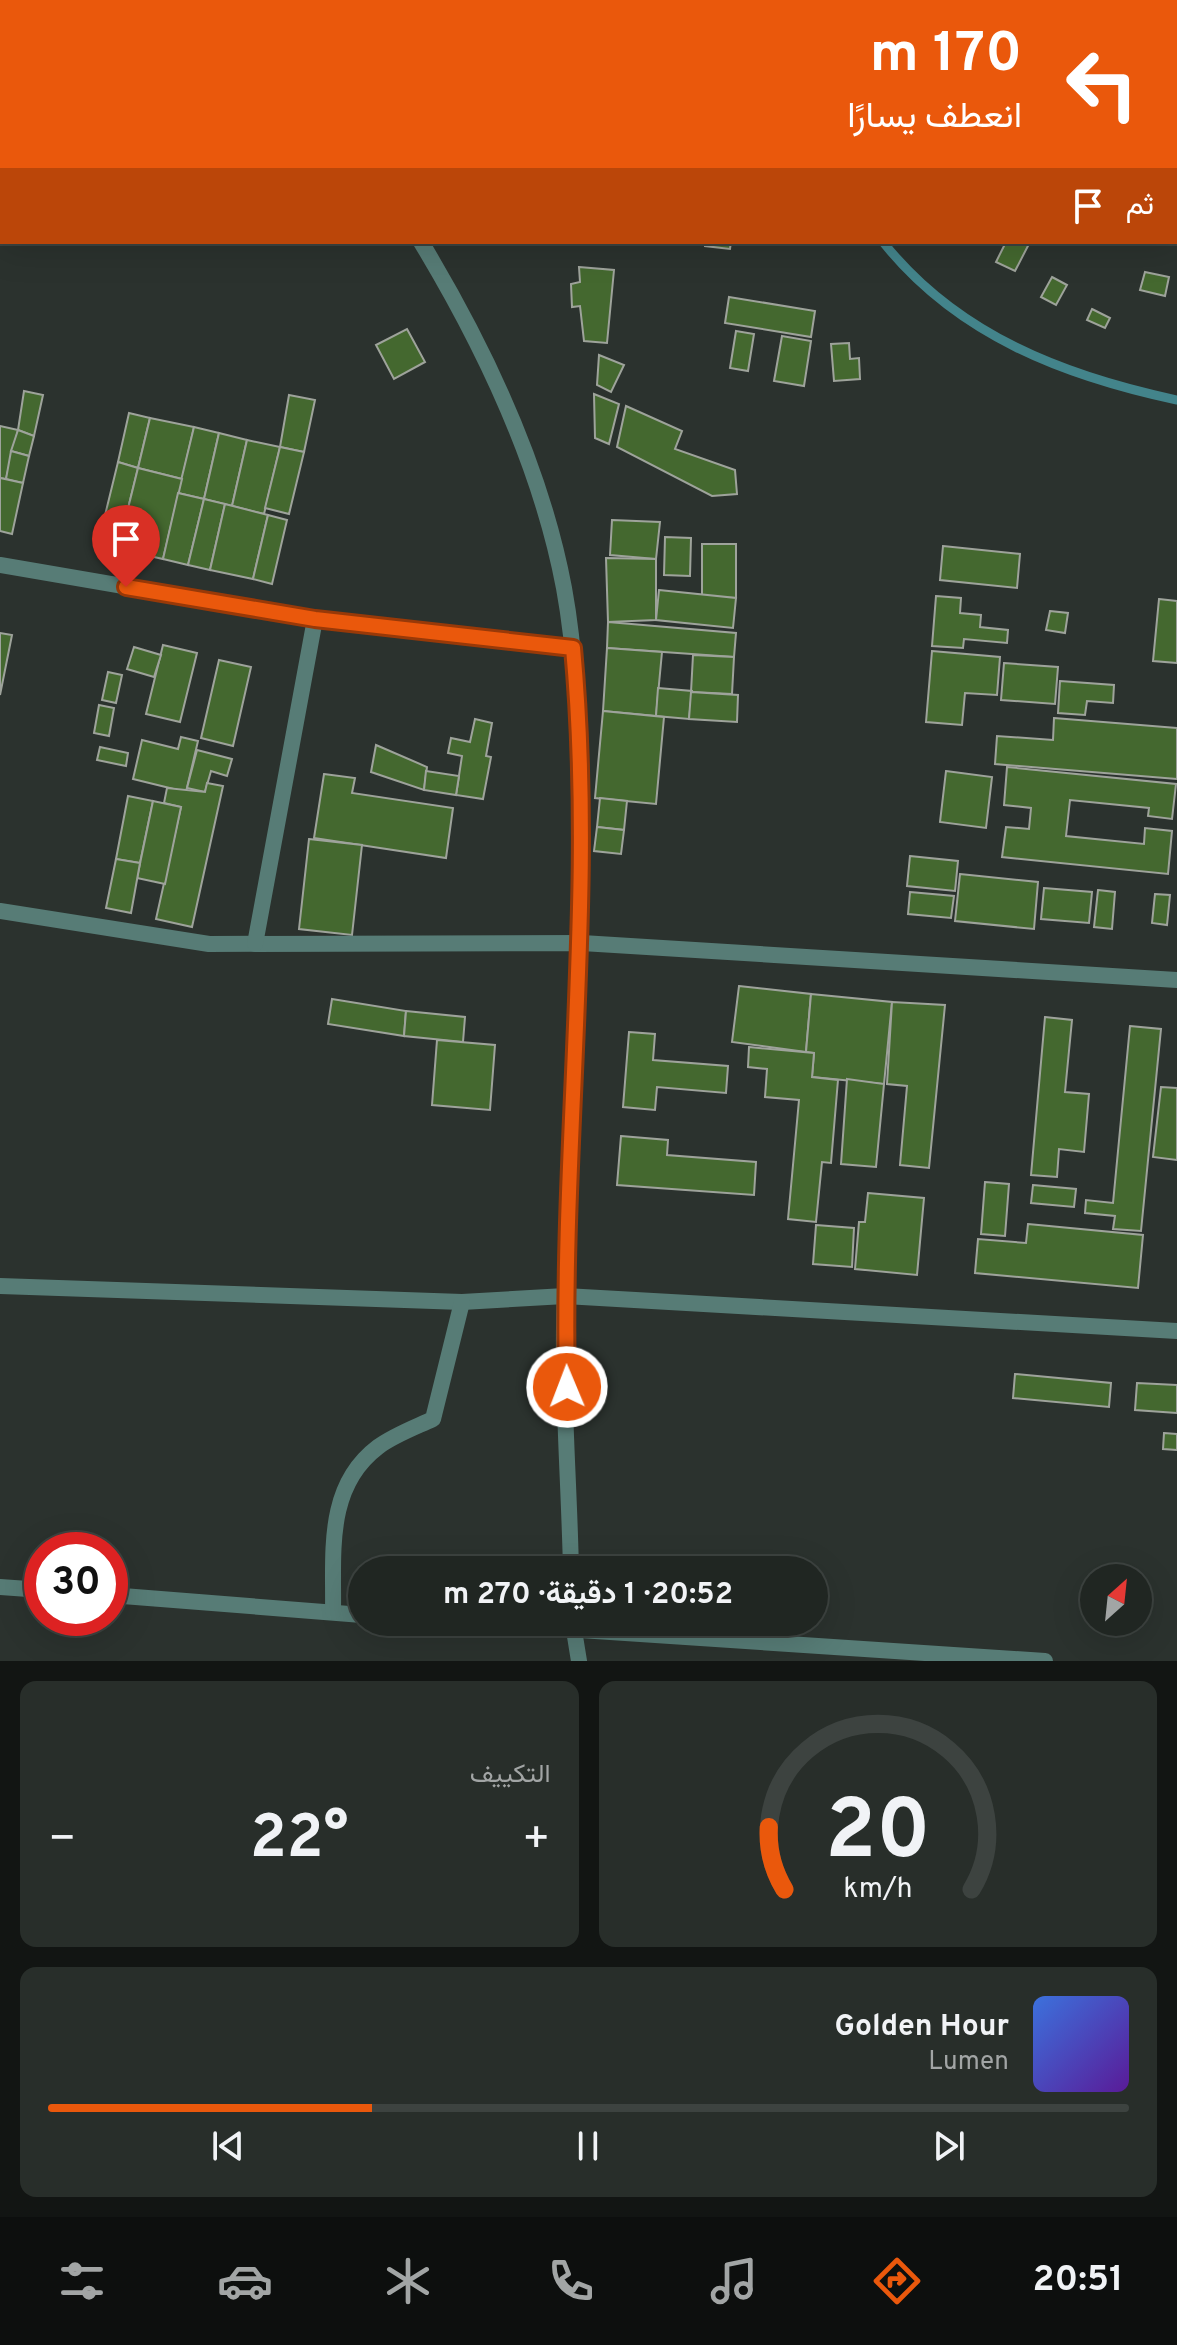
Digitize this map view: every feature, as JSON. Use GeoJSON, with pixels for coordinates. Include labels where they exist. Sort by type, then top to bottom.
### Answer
{"type":"FeatureCollection","features":[{"type":"Feature","properties":{"kind":"street"},"geometry":{"type":"LineString","coordinates":[[422,244],[491,372],[546,513],[573,648],[578,692],[582,943],[565,1296],[571,1556]]}},
{"type":"Feature","properties":{"kind":"street"},"geometry":{"type":"LineString","coordinates":[[0,565],[315,619],[573,648]]}},
{"type":"Feature","properties":{"kind":"street"},"geometry":{"type":"LineString","coordinates":[[255,944],[315,619]]}},
{"type":"Feature","properties":{"kind":"street"},"geometry":{"type":"LineString","coordinates":[[0,911],[209,944],[582,943],[1177,980]]}},
{"type":"Feature","properties":{"kind":"street"},"geometry":{"type":"LineString","coordinates":[[0,1286],[462,1302],[565,1296],[1177,1331]]}},
{"type":"Feature","properties":{"kind":"street"},"geometry":{"type":"LineString","coordinates":[[333,1612],[334,1515],[356,1467],[379,1446],[433,1419],[462,1302]]}},
{"type":"Feature","properties":{"kind":"street"},"geometry":{"type":"LineString","coordinates":[[0,1587],[24,1589]]}},
{"type":"Feature","properties":{"kind":"street"},"geometry":{"type":"LineString","coordinates":[[128,1596],[348,1614]]}},
{"type":"Feature","properties":{"kind":"street"},"geometry":{"type":"LineString","coordinates":[[575,1636],[579,1661]]}},
{"type":"Feature","properties":{"kind":"street"},"geometry":{"type":"LineString","coordinates":[[673,1636],[872,1656],[1045,1661]]}},
{"type":"Feature","properties":{"kind":"building"},"geometry":{"type":"Polygon","coordinates":[[[705,244],[731,244],[730,249],[705,244]]]}},
{"type":"Feature","properties":{"kind":"building"},"geometry":{"type":"Polygon","coordinates":[[[1005,244],[1029,244],[1015,271],[996,262],[1005,244]]]}},
{"type":"Feature","properties":{"kind":"building"},"geometry":{"type":"Polygon","coordinates":[[[579,267],[614,270],[607,343],[584,341],[580,306],[572,307],[571,284],[580,282],[579,267]]]}},
{"type":"Feature","properties":{"kind":"building"},"geometry":{"type":"Polygon","coordinates":[[[1145,272],[1169,277],[1165,296],[1140,290],[1145,272]]]}},
{"type":"Feature","properties":{"kind":"building"},"geometry":{"type":"Polygon","coordinates":[[[1052,277],[1067,285],[1056,305],[1041,297],[1052,277]]]}},
{"type":"Feature","properties":{"kind":"building"},"geometry":{"type":"Polygon","coordinates":[[[729,297],[815,311],[811,337],[725,323],[729,297]]]}},
{"type":"Feature","properties":{"kind":"building"},"geometry":{"type":"Polygon","coordinates":[[[1092,309],[1110,318],[1105,328],[1087,320],[1092,309]]]}},
{"type":"Feature","properties":{"kind":"building"},"geometry":{"type":"Polygon","coordinates":[[[407,329],[425,362],[394,379],[376,345],[407,329]]]}},
{"type":"Feature","properties":{"kind":"building"},"geometry":{"type":"Polygon","coordinates":[[[736,331],[754,334],[748,371],[730,368],[736,331]]]}},
{"type":"Feature","properties":{"kind":"building"},"geometry":{"type":"Polygon","coordinates":[[[782,336],[811,341],[804,386],[774,381],[782,336]]]}},
{"type":"Feature","properties":{"kind":"building"},"geometry":{"type":"Polygon","coordinates":[[[849,343],[850,359],[859,358],[860,379],[834,381],[831,344],[849,343]]]}},
{"type":"Feature","properties":{"kind":"building"},"geometry":{"type":"Polygon","coordinates":[[[599,355],[624,365],[611,392],[597,385],[599,355]]]}},
{"type":"Feature","properties":{"kind":"building"},"geometry":{"type":"Polygon","coordinates":[[[24,391],[43,395],[34,436],[18,430],[24,391]]]}},
{"type":"Feature","properties":{"kind":"building"},"geometry":{"type":"Polygon","coordinates":[[[594,394],[619,404],[609,444],[595,438],[594,394]]]}},
{"type":"Feature","properties":{"kind":"building"},"geometry":{"type":"Polygon","coordinates":[[[289,395],[315,400],[304,452],[280,447],[289,395]]]}},
{"type":"Feature","properties":{"kind":"building"},"geometry":{"type":"Polygon","coordinates":[[[626,406],[682,431],[675,449],[735,470],[737,494],[712,496],[617,447],[626,406]]]}},
{"type":"Feature","properties":{"kind":"building"},"geometry":{"type":"Polygon","coordinates":[[[129,413],[150,418],[138,468],[118,462],[129,413]]]}},
{"type":"Feature","properties":{"kind":"building"},"geometry":{"type":"Polygon","coordinates":[[[150,418],[194,427],[182,479],[138,468],[150,418]]]}},
{"type":"Feature","properties":{"kind":"building"},"geometry":{"type":"Polygon","coordinates":[[[0,426],[18,430],[6,479],[0,478],[0,426]]]}},
{"type":"Feature","properties":{"kind":"building"},"geometry":{"type":"Polygon","coordinates":[[[194,427],[219,433],[204,499],[178,493],[194,427]]]}},
{"type":"Feature","properties":{"kind":"building"},"geometry":{"type":"Polygon","coordinates":[[[18,430],[34,436],[29,456],[11,451],[18,430]]]}},
{"type":"Feature","properties":{"kind":"building"},"geometry":{"type":"Polygon","coordinates":[[[219,433],[247,440],[232,506],[204,499],[219,433]]]}},
{"type":"Feature","properties":{"kind":"building"},"geometry":{"type":"Polygon","coordinates":[[[247,440],[280,447],[264,514],[232,506],[247,440]]]}},
{"type":"Feature","properties":{"kind":"building"},"geometry":{"type":"Polygon","coordinates":[[[280,447],[304,452],[289,514],[265,508],[280,447]]]}},
{"type":"Feature","properties":{"kind":"building"},"geometry":{"type":"Polygon","coordinates":[[[11,451],[29,456],[23,483],[6,479],[11,451]]]}},
{"type":"Feature","properties":{"kind":"building"},"geometry":{"type":"Polygon","coordinates":[[[118,462],[138,468],[118,549],[98,544],[118,462]]]}},
{"type":"Feature","properties":{"kind":"building"},"geometry":{"type":"Polygon","coordinates":[[[138,468],[182,479],[163,559],[118,549],[138,468]]]}},
{"type":"Feature","properties":{"kind":"building"},"geometry":{"type":"Polygon","coordinates":[[[0,478],[23,483],[12,534],[0,531],[0,478]]]}},
{"type":"Feature","properties":{"kind":"building"},"geometry":{"type":"Polygon","coordinates":[[[178,493],[204,499],[188,565],[163,559],[178,493]]]}},
{"type":"Feature","properties":{"kind":"building"},"geometry":{"type":"Polygon","coordinates":[[[204,499],[225,504],[210,570],[188,565],[204,499]]]}},
{"type":"Feature","properties":{"kind":"building"},"geometry":{"type":"Polygon","coordinates":[[[225,504],[268,515],[253,579],[210,570],[225,504]]]}},
{"type":"Feature","properties":{"kind":"building"},"geometry":{"type":"Polygon","coordinates":[[[268,515],[287,520],[272,584],[253,579],[268,515]]]}},
{"type":"Feature","properties":{"kind":"building"},"geometry":{"type":"Polygon","coordinates":[[[612,520],[660,522],[656,559],[610,555],[612,520]]]}},
{"type":"Feature","properties":{"kind":"building"},"geometry":{"type":"Polygon","coordinates":[[[665,537],[691,538],[690,576],[664,575],[665,537]]]}},
{"type":"Feature","properties":{"kind":"building"},"geometry":{"type":"Polygon","coordinates":[[[702,544],[736,544],[736,598],[702,597],[702,544]]]}},
{"type":"Feature","properties":{"kind":"building"},"geometry":{"type":"Polygon","coordinates":[[[943,546],[1020,554],[1017,588],[940,580],[943,546]]]}},
{"type":"Feature","properties":{"kind":"building"},"geometry":{"type":"Polygon","coordinates":[[[606,558],[656,559],[656,620],[608,622],[606,558]]]}},
{"type":"Feature","properties":{"kind":"building"},"geometry":{"type":"Polygon","coordinates":[[[659,590],[736,598],[733,628],[656,620],[659,590]]]}},
{"type":"Feature","properties":{"kind":"building"},"geometry":{"type":"Polygon","coordinates":[[[936,596],[961,598],[960,613],[981,615],[980,627],[1008,630],[1007,643],[964,639],[963,648],[932,646],[936,596]]]}},
{"type":"Feature","properties":{"kind":"building"},"geometry":{"type":"Polygon","coordinates":[[[1159,599],[1177,601],[1177,663],[1153,661],[1159,599]]]}},
{"type":"Feature","properties":{"kind":"building"},"geometry":{"type":"Polygon","coordinates":[[[1050,611],[1068,613],[1065,633],[1046,630],[1050,611]]]}},
{"type":"Feature","properties":{"kind":"building"},"geometry":{"type":"Polygon","coordinates":[[[608,622],[736,633],[734,657],[607,648],[608,622]]]}},
{"type":"Feature","properties":{"kind":"building"},"geometry":{"type":"Polygon","coordinates":[[[0,633],[12,635],[0,695],[0,633]]]}},
{"type":"Feature","properties":{"kind":"building"},"geometry":{"type":"Polygon","coordinates":[[[163,645],[197,653],[180,722],[146,714],[163,645]]]}},
{"type":"Feature","properties":{"kind":"building"},"geometry":{"type":"Polygon","coordinates":[[[134,647],[161,655],[154,677],[127,669],[134,647]]]}},
{"type":"Feature","properties":{"kind":"building"},"geometry":{"type":"Polygon","coordinates":[[[607,648],[662,652],[656,716],[603,711],[607,648]]]}},
{"type":"Feature","properties":{"kind":"building"},"geometry":{"type":"Polygon","coordinates":[[[932,651],[1000,657],[997,695],[965,693],[962,725],[926,722],[932,651]]]}},
{"type":"Feature","properties":{"kind":"building"},"geometry":{"type":"Polygon","coordinates":[[[693,655],[734,657],[732,694],[691,692],[693,655]]]}},
{"type":"Feature","properties":{"kind":"building"},"geometry":{"type":"Polygon","coordinates":[[[219,660],[251,667],[233,746],[201,738],[219,660]]]}},
{"type":"Feature","properties":{"kind":"building"},"geometry":{"type":"Polygon","coordinates":[[[1004,663],[1058,667],[1055,704],[1001,700],[1004,663]]]}},
{"type":"Feature","properties":{"kind":"building"},"geometry":{"type":"Polygon","coordinates":[[[108,672],[122,675],[116,703],[102,700],[108,672]]]}},
{"type":"Feature","properties":{"kind":"building"},"geometry":{"type":"Polygon","coordinates":[[[1060,681],[1114,685],[1113,703],[1087,701],[1085,715],[1058,713],[1060,681]]]}},
{"type":"Feature","properties":{"kind":"building"},"geometry":{"type":"Polygon","coordinates":[[[658,688],[692,691],[689,719],[656,716],[658,688]]]}},
{"type":"Feature","properties":{"kind":"building"},"geometry":{"type":"Polygon","coordinates":[[[691,692],[738,695],[737,722],[689,719],[691,692]]]}},
{"type":"Feature","properties":{"kind":"building"},"geometry":{"type":"Polygon","coordinates":[[[99,705],[114,708],[109,736],[94,733],[99,705]]]}},
{"type":"Feature","properties":{"kind":"building"},"geometry":{"type":"Polygon","coordinates":[[[603,711],[664,717],[656,804],[595,798],[603,711]]]}},
{"type":"Feature","properties":{"kind":"building"},"geometry":{"type":"Polygon","coordinates":[[[1054,718],[1177,728],[1177,779],[995,764],[997,736],[1053,740],[1054,718]]]}},
{"type":"Feature","properties":{"kind":"building"},"geometry":{"type":"Polygon","coordinates":[[[475,719],[492,723],[486,756],[491,757],[483,799],[456,795],[462,756],[448,753],[451,738],[470,742],[475,719]]]}},
{"type":"Feature","properties":{"kind":"building"},"geometry":{"type":"Polygon","coordinates":[[[181,737],[198,741],[186,792],[133,779],[142,740],[178,749],[181,737]]]}},
{"type":"Feature","properties":{"kind":"building"},"geometry":{"type":"Polygon","coordinates":[[[376,745],[427,767],[424,790],[371,772],[376,745]]]}},
{"type":"Feature","properties":{"kind":"building"},"geometry":{"type":"Polygon","coordinates":[[[100,747],[128,753],[126,766],[97,760],[100,747]]]}},
{"type":"Feature","properties":{"kind":"building"},"geometry":{"type":"Polygon","coordinates":[[[197,750],[232,759],[227,776],[211,771],[205,792],[187,788],[197,750]]]}},
{"type":"Feature","properties":{"kind":"building"},"geometry":{"type":"Polygon","coordinates":[[[1007,767],[1176,784],[1172,819],[1148,816],[1149,808],[1070,800],[1066,836],[1144,844],[1145,828],[1172,831],[1168,874],[1002,857],[1006,827],[1029,829],[1031,808],[1004,805],[1007,767]]]}},
{"type":"Feature","properties":{"kind":"building"},"geometry":{"type":"Polygon","coordinates":[[[426,771],[459,776],[456,795],[424,790],[426,771]]]}},
{"type":"Feature","properties":{"kind":"building"},"geometry":{"type":"Polygon","coordinates":[[[946,771],[992,777],[986,828],[940,822],[946,771]]]}},
{"type":"Feature","properties":{"kind":"building"},"geometry":{"type":"Polygon","coordinates":[[[324,774],[355,778],[352,793],[453,808],[446,858],[314,838],[324,774]]]}},
{"type":"Feature","properties":{"kind":"building"},"geometry":{"type":"Polygon","coordinates":[[[207,783],[223,786],[192,927],[156,919],[181,807],[164,803],[167,788],[205,792],[207,783]]]}},
{"type":"Feature","properties":{"kind":"building"},"geometry":{"type":"Polygon","coordinates":[[[128,796],[153,801],[140,863],[116,859],[128,796]]]}},
{"type":"Feature","properties":{"kind":"building"},"geometry":{"type":"Polygon","coordinates":[[[600,798],[627,801],[624,830],[597,827],[600,798]]]}},
{"type":"Feature","properties":{"kind":"building"},"geometry":{"type":"Polygon","coordinates":[[[153,801],[181,807],[165,884],[137,878],[153,801]]]}},
{"type":"Feature","properties":{"kind":"building"},"geometry":{"type":"Polygon","coordinates":[[[597,827],[624,830],[621,854],[594,851],[597,827]]]}},
{"type":"Feature","properties":{"kind":"building"},"geometry":{"type":"Polygon","coordinates":[[[309,839],[362,845],[352,935],[299,929],[309,839]]]}},
{"type":"Feature","properties":{"kind":"building"},"geometry":{"type":"Polygon","coordinates":[[[910,856],[958,861],[955,891],[907,886],[910,856]]]}},
{"type":"Feature","properties":{"kind":"building"},"geometry":{"type":"Polygon","coordinates":[[[116,859],[140,863],[131,913],[106,908],[116,859]]]}},
{"type":"Feature","properties":{"kind":"building"},"geometry":{"type":"Polygon","coordinates":[[[960,874],[1038,882],[1034,929],[955,921],[960,874]]]}},
{"type":"Feature","properties":{"kind":"building"},"geometry":{"type":"Polygon","coordinates":[[[1044,888],[1092,892],[1089,923],[1041,919],[1044,888]]]}},
{"type":"Feature","properties":{"kind":"building"},"geometry":{"type":"Polygon","coordinates":[[[1098,890],[1115,892],[1112,929],[1094,927],[1098,890]]]}},
{"type":"Feature","properties":{"kind":"building"},"geometry":{"type":"Polygon","coordinates":[[[910,892],[954,896],[951,918],[908,914],[910,892]]]}},
{"type":"Feature","properties":{"kind":"building"},"geometry":{"type":"Polygon","coordinates":[[[1155,894],[1170,895],[1167,925],[1152,923],[1155,894]]]}},
{"type":"Feature","properties":{"kind":"building"},"geometry":{"type":"Polygon","coordinates":[[[739,986],[811,994],[806,1052],[732,1042],[739,986]]]}},
{"type":"Feature","properties":{"kind":"building"},"geometry":{"type":"Polygon","coordinates":[[[811,994],[892,1002],[884,1084],[812,1077],[814,1053],[806,1052],[811,994]]]}},
{"type":"Feature","properties":{"kind":"building"},"geometry":{"type":"Polygon","coordinates":[[[332,999],[406,1011],[404,1036],[328,1024],[332,999]]]}},
{"type":"Feature","properties":{"kind":"building"},"geometry":{"type":"Polygon","coordinates":[[[892,1002],[945,1005],[929,1168],[900,1165],[907,1086],[887,1084],[892,1002]]]}},
{"type":"Feature","properties":{"kind":"building"},"geometry":{"type":"Polygon","coordinates":[[[406,1011],[465,1017],[463,1042],[404,1036],[406,1011]]]}},
{"type":"Feature","properties":{"kind":"building"},"geometry":{"type":"Polygon","coordinates":[[[1045,1017],[1072,1020],[1065,1092],[1089,1094],[1084,1152],[1059,1149],[1057,1177],[1031,1175],[1045,1017]]]}},
{"type":"Feature","properties":{"kind":"building"},"geometry":{"type":"Polygon","coordinates":[[[1130,1026],[1161,1029],[1141,1231],[1113,1229],[1115,1216],[1085,1213],[1086,1200],[1113,1203],[1130,1026]]]}},
{"type":"Feature","properties":{"kind":"building"},"geometry":{"type":"Polygon","coordinates":[[[629,1032],[655,1034],[653,1060],[728,1066],[726,1093],[657,1087],[655,1110],[623,1107],[629,1032]]]}},
{"type":"Feature","properties":{"kind":"building"},"geometry":{"type":"Polygon","coordinates":[[[437,1040],[495,1045],[490,1110],[432,1105],[437,1040]]]}},
{"type":"Feature","properties":{"kind":"building"},"geometry":{"type":"Polygon","coordinates":[[[749,1047],[814,1053],[812,1077],[838,1080],[831,1163],[822,1162],[816,1222],[788,1219],[799,1100],[765,1097],[767,1069],[748,1067],[749,1047]]]}},
{"type":"Feature","properties":{"kind":"building"},"geometry":{"type":"Polygon","coordinates":[[[847,1079],[884,1084],[876,1167],[841,1164],[847,1079]]]}},
{"type":"Feature","properties":{"kind":"building"},"geometry":{"type":"Polygon","coordinates":[[[1161,1087],[1177,1088],[1177,1160],[1153,1157],[1161,1087]]]}},
{"type":"Feature","properties":{"kind":"building"},"geometry":{"type":"Polygon","coordinates":[[[621,1136],[668,1140],[667,1155],[756,1162],[754,1195],[617,1185],[621,1136]]]}},
{"type":"Feature","properties":{"kind":"building"},"geometry":{"type":"Polygon","coordinates":[[[985,1182],[1009,1184],[1005,1236],[981,1234],[985,1182]]]}},
{"type":"Feature","properties":{"kind":"building"},"geometry":{"type":"Polygon","coordinates":[[[1033,1185],[1076,1189],[1074,1207],[1031,1203],[1033,1185]]]}},
{"type":"Feature","properties":{"kind":"building"},"geometry":{"type":"Polygon","coordinates":[[[868,1193],[924,1198],[917,1275],[855,1269],[859,1222],[865,1222],[868,1193]]]}},
{"type":"Feature","properties":{"kind":"building"},"geometry":{"type":"Polygon","coordinates":[[[1028,1224],[1143,1235],[1138,1288],[975,1273],[978,1239],[1026,1243],[1028,1224]]]}},
{"type":"Feature","properties":{"kind":"building"},"geometry":{"type":"Polygon","coordinates":[[[816,1225],[854,1228],[852,1267],[813,1264],[816,1225]]]}},
{"type":"Feature","properties":{"kind":"building"},"geometry":{"type":"Polygon","coordinates":[[[1015,1374],[1111,1383],[1109,1407],[1013,1398],[1015,1374]]]}},
{"type":"Feature","properties":{"kind":"building"},"geometry":{"type":"Polygon","coordinates":[[[1137,1383],[1177,1385],[1177,1413],[1135,1410],[1137,1383]]]}},
{"type":"Feature","properties":{"kind":"building"},"geometry":{"type":"Polygon","coordinates":[[[1164,1433],[1177,1434],[1177,1450],[1163,1449],[1164,1433]]]}},
{"type":"Feature","properties":{"kind":"waterway"},"geometry":{"type":"LineString","coordinates":[[885,244],[912,275],[944,303],[1015,347],[1094,378],[1177,400]]}},
{"type":"Feature","properties":{"kind":"route"},"geometry":{"type":"LineString","coordinates":[[126,587],[315,619],[573,648],[578,692],[582,943],[565,1296],[567,1387]]}}]}
